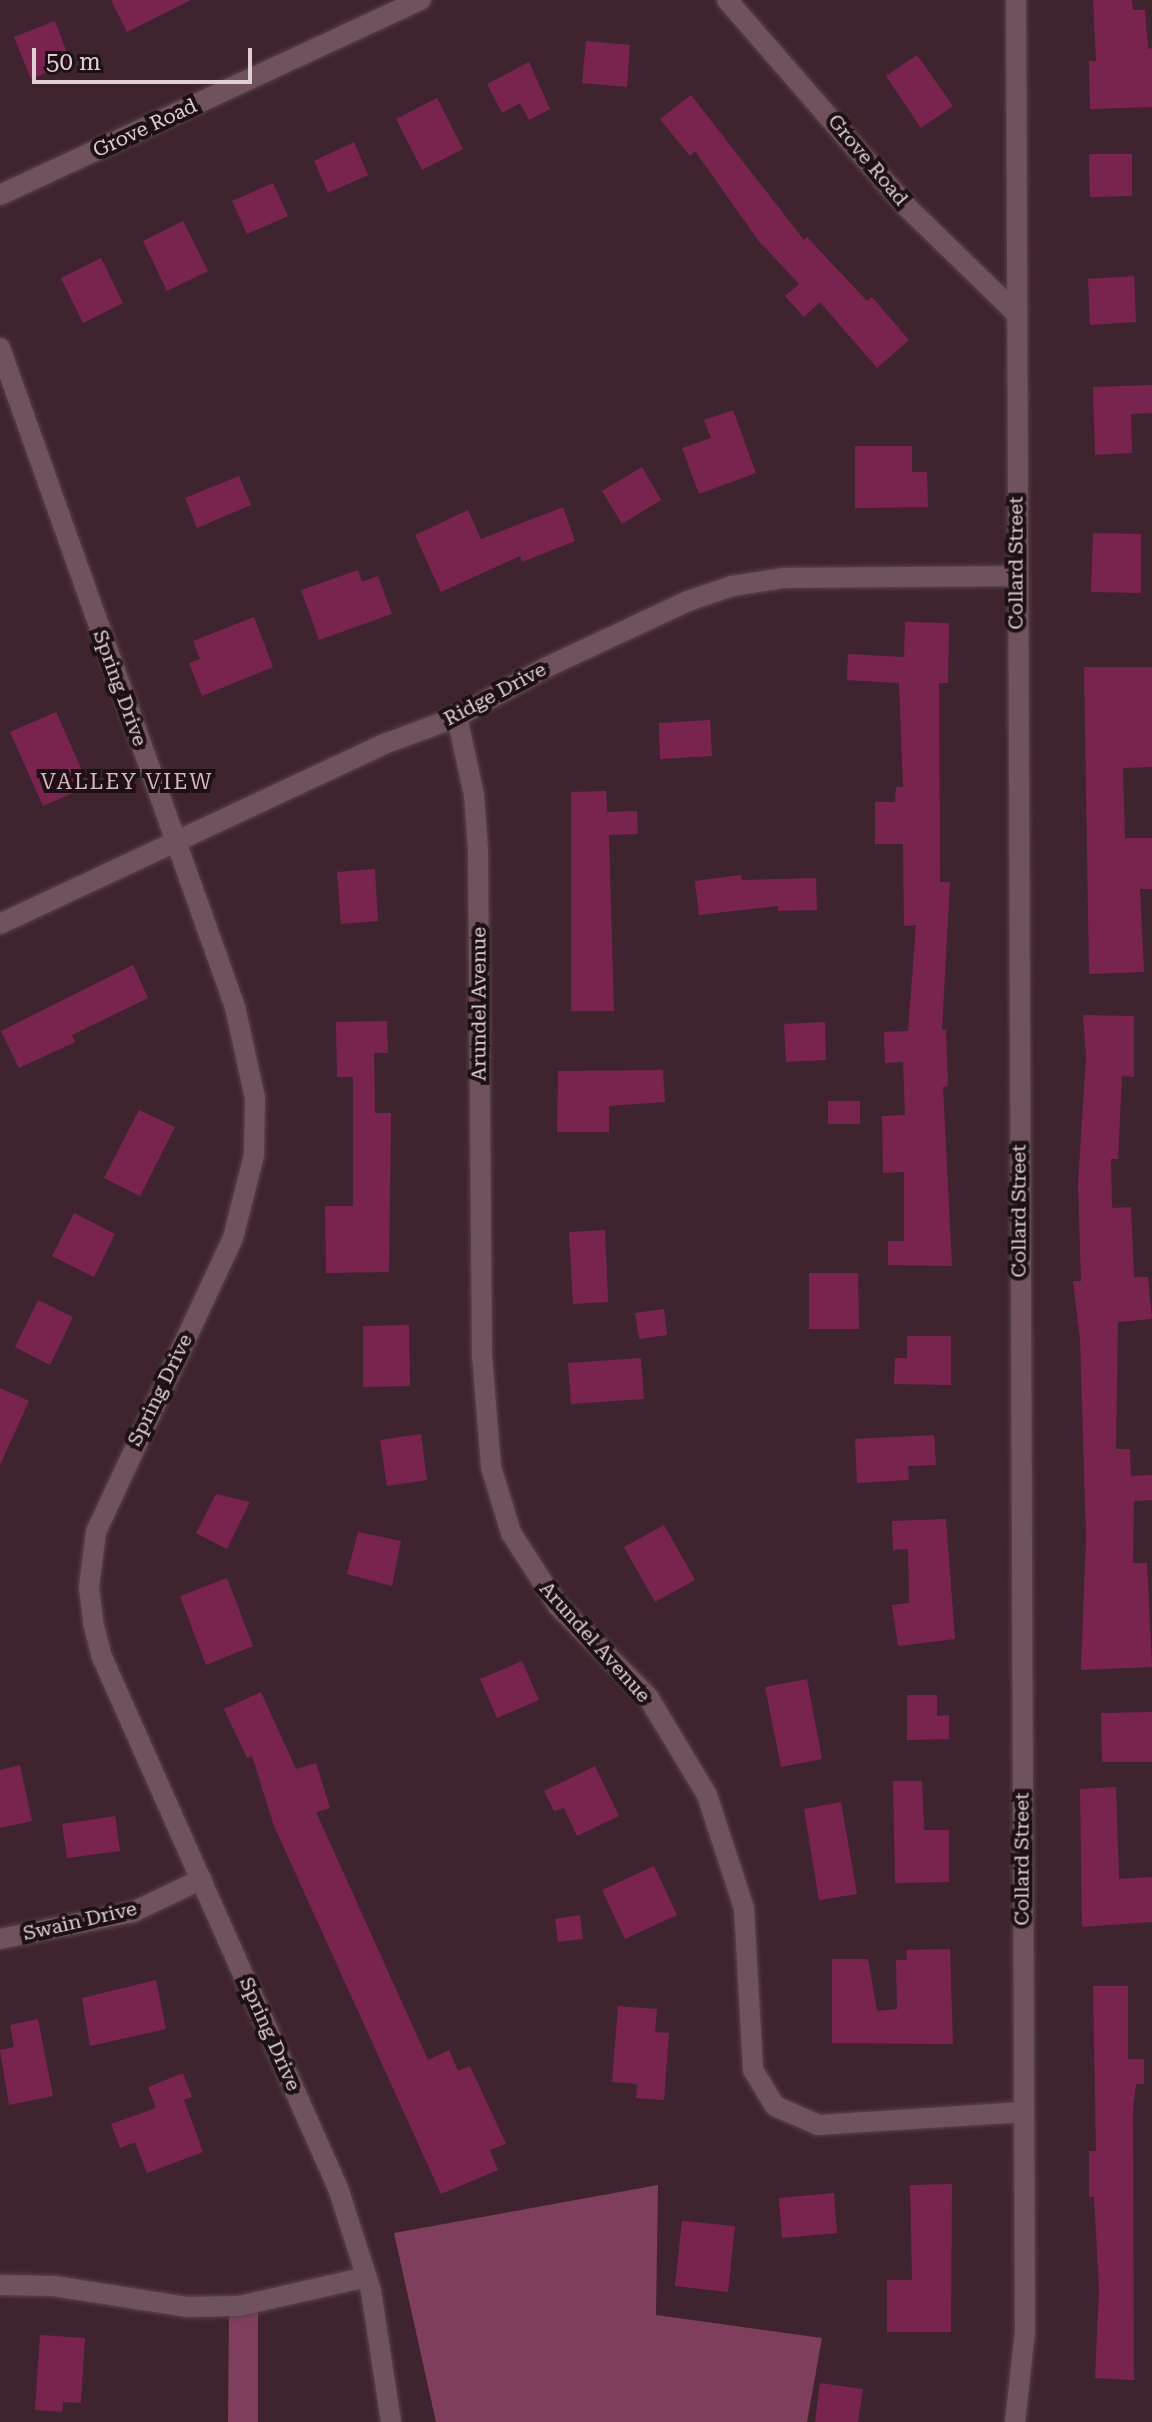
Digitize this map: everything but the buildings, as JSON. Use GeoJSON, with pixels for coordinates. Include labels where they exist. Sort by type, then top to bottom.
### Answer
{"type":"FeatureCollection","features":[{"type":"Feature","properties":{"kind":"street","name":"Grove Road"},"geometry":{"type":"LineString","coordinates":[[0,195],[421,0]]}},
{"type":"Feature","properties":{"kind":"street","name":"Grove Road"},"geometry":{"type":"LineString","coordinates":[[727,0],[909,209],[1017,314]]}},
{"type":"Feature","properties":{"kind":"street","name":"Collard Street"},"geometry":{"type":"LineString","coordinates":[[1015,2422],[1025,2332],[1016,0]]}},
{"type":"Feature","properties":{"kind":"street","name":"Spring Drive"},"geometry":{"type":"LineString","coordinates":[[0,348],[243,1037],[255,1098],[254,1155],[233,1238],[105,1506],[89,1587],[102,1657],[338,2188],[367,2277],[391,2422]]}},
{"type":"Feature","properties":{"kind":"street","name":"Ridge Drive"},"geometry":{"type":"LineString","coordinates":[[0,924],[387,743],[457,717],[547,667],[732,586],[784,578],[1016,576]]}},
{"type":"Feature","properties":{"kind":"street","name":"Arundel Avenue"},"geometry":{"type":"LineString","coordinates":[[457,717],[474,795],[478,850],[482,1355],[491,1467],[511,1533],[558,1606],[648,1697],[707,1795],[744,1908],[753,2070],[775,2106],[818,2125],[1023,2112]]}},
{"type":"Feature","properties":{"kind":"street","name":"Swain Drive"},"geometry":{"type":"LineString","coordinates":[[0,1939],[133,1912],[202,1879]]}},
{"type":"Feature","properties":{"kind":"street"},"geometry":{"type":"LineString","coordinates":[[0,2285],[66,2287],[186,2307],[239,2306],[367,2277]]}},
{"type":"Feature","properties":{"kind":"shaded area"},"geometry":{"type":"Polygon","coordinates":[[[658,2185],[656,2315],[822,2338],[807,2422],[436,2422],[394,2233],[658,2185]]]}},
{"type":"Feature","properties":{"kind":"shaded area"},"geometry":{"type":"Polygon","coordinates":[[[258,2308],[258,2422],[228,2422],[229,2313],[258,2308]]]}},
{"type":"Feature","properties":{"kind":"district","name":"VALLEY VIEW"},"geometry":{"type":"Point","coordinates":[127,782]}}]}
